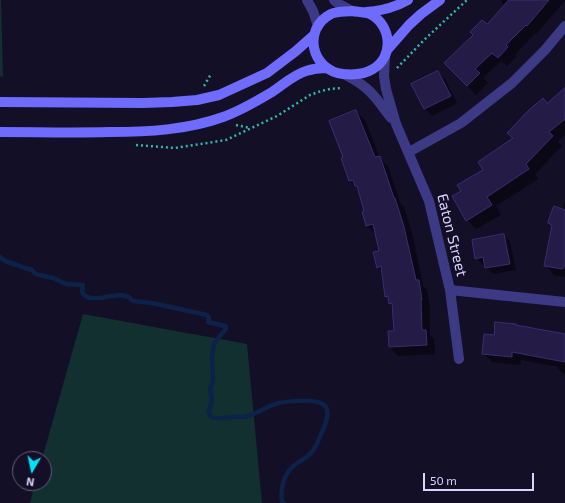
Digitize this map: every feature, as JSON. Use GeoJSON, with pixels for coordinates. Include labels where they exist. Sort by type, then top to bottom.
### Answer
{"type":"FeatureCollection","features":[{"type":"Feature","properties":{"kind":"main road"},"geometry":{"type":"LineString","coordinates":[[0,102],[143,103],[197,100],[219,95],[267,73],[296,51],[316,30],[324,19],[332,14],[341,12],[379,12],[398,6],[408,0]]}},
{"type":"Feature","properties":{"kind":"main road"},"geometry":{"type":"LineString","coordinates":[[0,132],[145,132],[175,129],[224,117],[252,104],[300,73],[318,68],[326,68],[344,74],[366,73],[380,64],[386,53],[409,25],[440,0]]}},
{"type":"Feature","properties":{"kind":"main road"},"geometry":{"type":"LineString","coordinates":[[357,12],[370,14],[383,25],[387,32],[388,41],[386,53]]}},
{"type":"Feature","properties":{"kind":"main road"},"geometry":{"type":"LineString","coordinates":[[316,30],[313,44],[315,53],[326,68]]}},
{"type":"Feature","properties":{"kind":"street"},"geometry":{"type":"LineString","coordinates":[[307,0],[313,11],[316,30]]}},
{"type":"Feature","properties":{"kind":"street"},"geometry":{"type":"LineString","coordinates":[[334,0],[338,4],[357,12]]}},
{"type":"Feature","properties":{"kind":"street"},"geometry":{"type":"LineString","coordinates":[[409,152],[461,123],[512,83],[545,50],[565,26]]}},
{"type":"Feature","properties":{"kind":"street","name":"Eaton Street"},"geometry":{"type":"LineString","coordinates":[[386,53],[384,76],[386,89],[396,124],[429,201],[450,290],[459,359]]}},
{"type":"Feature","properties":{"kind":"street","name":"Eaton Street"},"geometry":{"type":"LineString","coordinates":[[344,74],[360,83],[367,89],[396,124]]}},
{"type":"Feature","properties":{"kind":"street"},"geometry":{"type":"LineString","coordinates":[[450,290],[565,302]]}},
{"type":"Feature","properties":{"kind":"path"},"geometry":{"type":"LineString","coordinates":[[395,72],[400,64],[467,0]]}},
{"type":"Feature","properties":{"kind":"green space"},"geometry":{"type":"Polygon","coordinates":[[[1,0],[3,77],[0,76],[1,0]]]}},
{"type":"Feature","properties":{"kind":"green space"},"geometry":{"type":"Polygon","coordinates":[[[83,314],[247,344],[262,503],[30,503],[33,491],[52,491],[52,451],[44,451],[83,314]]]}},
{"type":"Feature","properties":{"kind":"building"},"geometry":{"type":"Polygon","coordinates":[[[509,0],[549,0],[527,26],[526,25],[506,45],[508,47],[498,58],[492,53],[475,69],[480,73],[467,86],[444,63],[473,35],[470,32],[482,20],[487,24],[509,0]]]}},
{"type":"Feature","properties":{"kind":"building"},"geometry":{"type":"Polygon","coordinates":[[[438,71],[451,96],[424,109],[411,84],[438,71]]]}},
{"type":"Feature","properties":{"kind":"building"},"geometry":{"type":"Polygon","coordinates":[[[565,88],[565,119],[549,132],[553,136],[526,164],[529,169],[487,197],[492,205],[466,221],[452,196],[461,191],[457,185],[483,170],[478,162],[513,138],[507,133],[529,110],[543,98],[547,103],[565,88]]]}},
{"type":"Feature","properties":{"kind":"building"},"geometry":{"type":"Polygon","coordinates":[[[356,110],[375,157],[380,156],[404,227],[416,280],[419,280],[422,300],[422,330],[426,330],[427,345],[389,347],[388,331],[394,331],[392,303],[389,304],[388,296],[385,297],[381,266],[377,268],[373,252],[379,251],[373,224],[366,226],[362,212],[364,211],[357,186],[355,186],[353,180],[349,181],[341,158],[343,157],[329,121],[356,110]]]}},
{"type":"Feature","properties":{"kind":"building"},"geometry":{"type":"Polygon","coordinates":[[[554,206],[565,210],[565,266],[563,266],[563,269],[544,266],[552,225],[548,223],[554,206]]]}},
{"type":"Feature","properties":{"kind":"building"},"geometry":{"type":"Polygon","coordinates":[[[504,234],[510,264],[485,268],[483,257],[475,259],[472,240],[504,234]]]}},
{"type":"Feature","properties":{"kind":"building"},"geometry":{"type":"Polygon","coordinates":[[[495,322],[516,324],[565,334],[565,362],[512,352],[512,357],[482,354],[484,334],[494,335],[495,322]]]}},
{"type":"Feature","properties":{"kind":"waterway"},"geometry":{"type":"LineString","coordinates":[[0,257],[5,261],[32,270],[35,274],[53,278],[66,284],[83,285],[82,291],[87,297],[101,298],[121,295],[129,297],[133,301],[152,303],[207,315],[209,318],[208,322],[225,326],[226,328],[214,344],[213,350],[213,381],[210,389],[212,400],[209,411],[211,417],[244,417],[252,415],[275,404],[293,401],[316,402],[325,406],[327,409],[327,419],[316,446],[306,458],[288,471],[282,486],[282,502],[284,503]]}}]}
